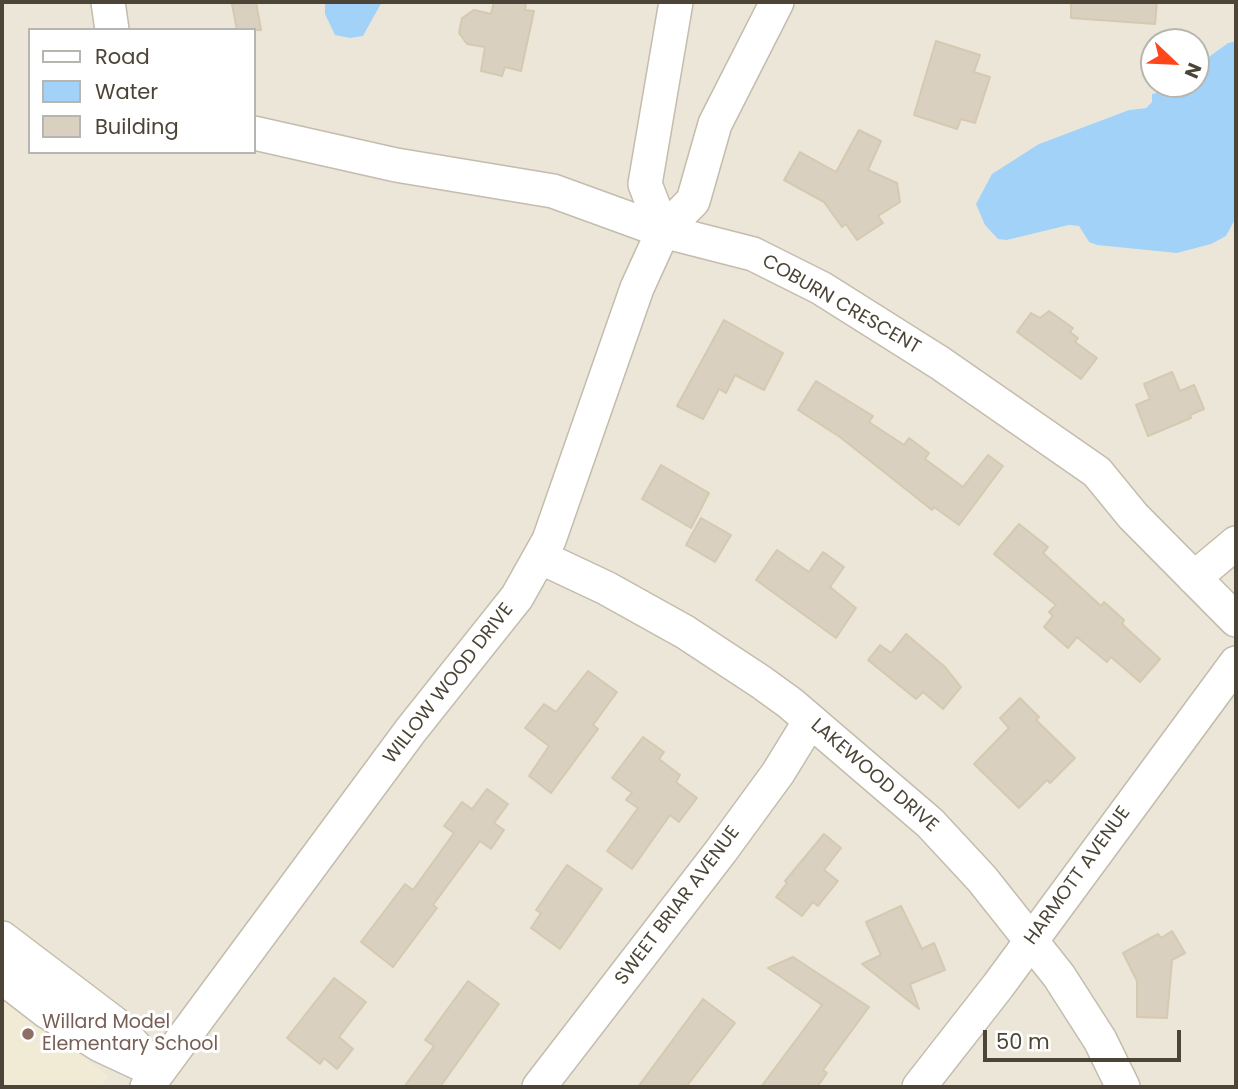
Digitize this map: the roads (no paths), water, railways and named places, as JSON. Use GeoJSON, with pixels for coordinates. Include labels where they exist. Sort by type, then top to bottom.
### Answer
{"type":"FeatureCollection","features":[{"type":"Feature","properties":{"kind":"street"},"geometry":{"type":"LineString","coordinates":[[108,2],[112,28]]}},
{"type":"Feature","properties":{"kind":"street"},"geometry":{"type":"LineString","coordinates":[[663,231],[645,184],[676,2]]}},
{"type":"Feature","properties":{"kind":"street","name":"WILLOW WOOD DRIVE"},"geometry":{"type":"LineString","coordinates":[[152,1080],[411,730],[517,597],[549,540],[637,288],[663,231],[693,201],[715,124],[777,2]]}},
{"type":"Feature","properties":{"kind":"street","name":"COBURN CRESCENT"},"geometry":{"type":"LineString","coordinates":[[256,133],[359,157],[553,191],[663,231],[753,254],[821,288],[940,363],[1097,472],[1133,516],[1236,620]]}},
{"type":"Feature","properties":{"kind":"street"},"geometry":{"type":"LineString","coordinates":[[1194,578],[1236,543]]}},
{"type":"Feature","properties":{"kind":"street","name":"LAKEWOOD DRIVE"},"geometry":{"type":"LineString","coordinates":[[540,557],[606,588],[685,632],[761,682],[930,823],[1032,939],[1100,1040],[1123,1087]]}},
{"type":"Feature","properties":{"kind":"street","name":"HARMOTT AVENUE"},"geometry":{"type":"LineString","coordinates":[[919,1087],[1236,663]]}},
{"type":"Feature","properties":{"kind":"street","name":"SWEET BRIAR AVENUE"},"geometry":{"type":"LineString","coordinates":[[539,1087],[778,773],[810,721]]}},
{"type":"Feature","properties":{"kind":"street"},"geometry":{"type":"LineString","coordinates":[[2,938],[114,1023],[152,1080]]}},
{"type":"Feature","properties":{"kind":"street"},"geometry":{"type":"LineString","coordinates":[[2,976],[46,1011],[152,1080]]}},
{"type":"Feature","properties":{"kind":"water"},"geometry":{"type":"Polygon","coordinates":[[[325,2],[382,2],[363,36],[350,38],[335,35],[325,14],[325,2]]]}},
{"type":"Feature","properties":{"kind":"water"},"geometry":{"type":"Polygon","coordinates":[[[1236,41],[1236,218],[1226,236],[1211,244],[1177,253],[1097,245],[1089,242],[1079,226],[1069,225],[1007,240],[998,239],[985,225],[976,204],[992,174],[1039,144],[1129,110],[1146,108],[1152,98],[1210,98],[1210,56],[1228,43],[1236,41]]]}},
{"type":"Feature","properties":{"kind":"place","name":"Willard Model Elementary School"},"geometry":{"type":"Point","coordinates":[28,1034]}}]}
